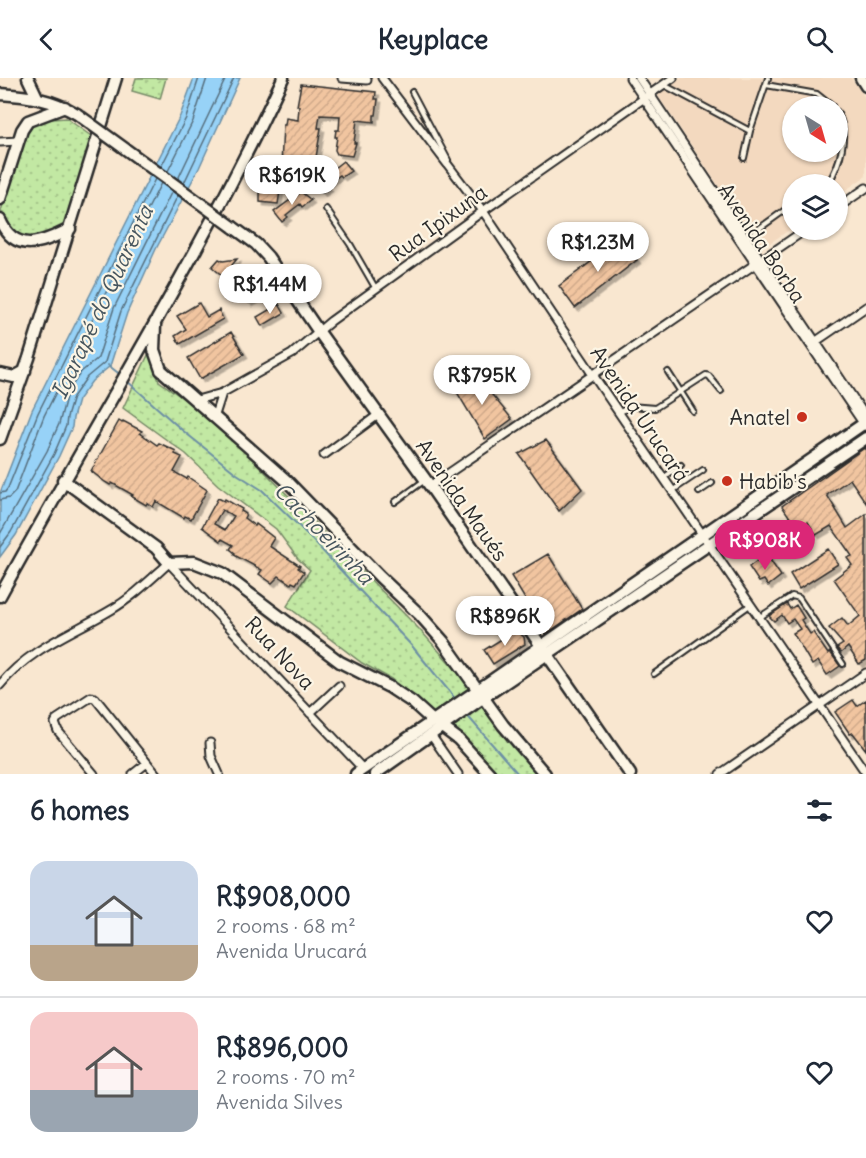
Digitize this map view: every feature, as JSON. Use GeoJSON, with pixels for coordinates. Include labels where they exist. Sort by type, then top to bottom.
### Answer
{"type":"FeatureCollection","features":[{"type":"Feature","properties":{"kind":"street"},"geometry":{"type":"LineString","coordinates":[[28,78],[37,97]]}},
{"type":"Feature","properties":{"kind":"street"},"geometry":{"type":"LineString","coordinates":[[0,597],[63,480],[155,325],[261,125],[283,78]]}},
{"type":"Feature","properties":{"kind":"street"},"geometry":{"type":"LineString","coordinates":[[342,78],[367,80]]}},
{"type":"Feature","properties":{"kind":"street","name":"Avenida Urucará"},"geometry":{"type":"LineString","coordinates":[[382,78],[483,211],[592,375],[866,772]]}},
{"type":"Feature","properties":{"kind":"street","name":"Avenida Borba"},"geometry":{"type":"LineString","coordinates":[[630,78],[647,96],[746,238],[758,261],[815,342],[865,422]]}},
{"type":"Feature","properties":{"kind":"street","name":"Avenida Borba"},"geometry":{"type":"LineString","coordinates":[[639,78],[647,96],[865,422]]}},
{"type":"Feature","properties":{"kind":"street","name":"Rua Ipixuna"},"geometry":{"type":"LineString","coordinates":[[197,400],[222,393],[292,354],[483,211],[673,78]]}},
{"type":"Feature","properties":{"kind":"street"},"geometry":{"type":"LineString","coordinates":[[861,78],[866,86]]}},
{"type":"Feature","properties":{"kind":"street"},"geometry":{"type":"LineString","coordinates":[[0,439],[25,371],[70,230],[114,80]]}},
{"type":"Feature","properties":{"kind":"street","name":"Avenida Maués"},"geometry":{"type":"LineString","coordinates":[[0,94],[37,97],[77,114],[256,244],[268,257],[630,774]]}},
{"type":"Feature","properties":{"kind":"street"},"geometry":{"type":"LineString","coordinates":[[0,199],[18,141],[28,121],[65,107]]}},
{"type":"Feature","properties":{"kind":"street"},"geometry":{"type":"LineString","coordinates":[[0,142],[18,141]]}},
{"type":"Feature","properties":{"kind":"street"},"geometry":{"type":"LineString","coordinates":[[848,200],[866,188]]}},
{"type":"Feature","properties":{"kind":"street"},"geometry":{"type":"LineString","coordinates":[[0,220],[14,238],[23,243],[36,244],[70,230]]}},
{"type":"Feature","properties":{"kind":"street"},"geometry":{"type":"LineString","coordinates":[[427,483],[592,375],[790,240]]}},
{"type":"Feature","properties":{"kind":"street"},"geometry":{"type":"LineString","coordinates":[[815,342],[866,307]]}},
{"type":"Feature","properties":{"kind":"street"},"geometry":{"type":"LineString","coordinates":[[155,325],[154,350],[161,370],[215,415],[287,481],[419,614],[443,641],[478,695],[545,774]]}},
{"type":"Feature","properties":{"kind":"street"},"geometry":{"type":"LineString","coordinates":[[1,374],[14,377],[25,371]]}},
{"type":"Feature","properties":{"kind":"street"},"geometry":{"type":"LineString","coordinates":[[215,415],[222,393]]}},
{"type":"Feature","properties":{"kind":"street"},"geometry":{"type":"LineString","coordinates":[[324,455],[378,415]]}},
{"type":"Feature","properties":{"kind":"street"},"geometry":{"type":"LineString","coordinates":[[706,539],[865,422]]}},
{"type":"Feature","properties":{"kind":"street"},"geometry":{"type":"LineString","coordinates":[[360,771],[440,722],[706,539],[866,438]]}},
{"type":"Feature","properties":{"kind":"street","name":"Rua Nova"},"geometry":{"type":"LineString","coordinates":[[63,480],[156,548],[310,713],[360,771]]}},
{"type":"Feature","properties":{"kind":"street"},"geometry":{"type":"LineString","coordinates":[[0,685],[13,669],[31,655],[112,610],[139,591],[169,563],[194,562],[222,573],[340,663],[389,687],[440,722],[490,774]]}},
{"type":"Feature","properties":{"kind":"street"},"geometry":{"type":"LineString","coordinates":[[720,774],[866,673]]}},
{"type":"Feature","properties":{"kind":"street"},"geometry":{"type":"LineString","coordinates":[[310,713],[339,686]]}},
{"type":"Feature","properties":{"kind":"street"},"geometry":{"type":"LineString","coordinates":[[94,774],[58,731],[55,723],[57,719],[91,697],[95,698],[156,774]]}},
{"type":"Feature","properties":{"kind":"street"},"geometry":{"type":"LineString","coordinates":[[375,774],[431,735],[440,722]]}},
{"type":"Feature","properties":{"kind":"street"},"geometry":{"type":"LineString","coordinates":[[431,735],[458,774]]}},
{"type":"Feature","properties":{"kind":"street"},"geometry":{"type":"LineString","coordinates":[[210,743],[219,774]]}},
{"type":"Feature","properties":{"kind":"street"},"geometry":{"type":"LineString","coordinates":[[133,774],[147,763]]}},
{"type":"Feature","properties":{"kind":"lane"},"geometry":{"type":"LineString","coordinates":[[744,158],[750,131],[768,78]]}},
{"type":"Feature","properties":{"kind":"lane"},"geometry":{"type":"LineString","coordinates":[[663,84],[750,131]]}},
{"type":"Feature","properties":{"kind":"lane"},"geometry":{"type":"LineString","coordinates":[[766,85],[820,96]]}},
{"type":"Feature","properties":{"kind":"lane"},"geometry":{"type":"LineString","coordinates":[[412,92],[455,174]]}},
{"type":"Feature","properties":{"kind":"lane"},"geometry":{"type":"LineString","coordinates":[[326,209],[350,244],[376,289]]}},
{"type":"Feature","properties":{"kind":"lane"},"geometry":{"type":"LineString","coordinates":[[746,238],[782,212]]}},
{"type":"Feature","properties":{"kind":"lane"},"geometry":{"type":"LineString","coordinates":[[668,372],[693,411]]}},
{"type":"Feature","properties":{"kind":"lane"},"geometry":{"type":"LineString","coordinates":[[619,413],[630,406],[655,408],[706,375],[721,391]]}},
{"type":"Feature","properties":{"kind":"lane"},"geometry":{"type":"LineString","coordinates":[[663,478],[681,465]]}},
{"type":"Feature","properties":{"kind":"lane"},"geometry":{"type":"LineString","coordinates":[[672,491],[703,470]]}},
{"type":"Feature","properties":{"kind":"lane"},"geometry":{"type":"LineString","coordinates":[[394,502],[427,483]]}},
{"type":"Feature","properties":{"kind":"lane"},"geometry":{"type":"LineString","coordinates":[[699,492],[712,483]]}},
{"type":"Feature","properties":{"kind":"lane"},"geometry":{"type":"LineString","coordinates":[[760,617],[792,596],[799,598],[843,664]]}},
{"type":"Feature","properties":{"kind":"lane"},"geometry":{"type":"LineString","coordinates":[[654,674],[751,604]]}},
{"type":"Feature","properties":{"kind":"shaded area"},"geometry":{"type":"Polygon","coordinates":[[[680,78],[851,78],[866,99],[866,176],[848,188],[848,174],[782,174],[782,235],[761,249],[657,94],[680,78]]]}},
{"type":"Feature","properties":{"kind":"green space"},"geometry":{"type":"Polygon","coordinates":[[[136,78],[166,78],[160,99],[132,91],[136,78]]]}},
{"type":"Feature","properties":{"kind":"green space"},"geometry":{"type":"Polygon","coordinates":[[[66,118],[91,136],[71,222],[42,239],[21,239],[8,229],[1,211],[26,127],[38,120],[66,118]]]}},
{"type":"Feature","properties":{"kind":"green space"},"geometry":{"type":"Polygon","coordinates":[[[149,353],[159,381],[216,422],[420,630],[464,679],[494,723],[539,774],[495,774],[452,728],[391,679],[362,663],[287,606],[310,570],[298,559],[276,529],[218,485],[186,454],[123,408],[149,353]]]}},
{"type":"Feature","properties":{"kind":"water","name":"Igarapé do Quarenta"},"geometry":{"type":"Polygon","coordinates":[[[194,78],[240,78],[199,168],[156,249],[127,313],[110,366],[92,381],[78,400],[72,427],[59,456],[16,535],[0,557],[0,493],[32,410],[180,116],[194,78]]]}},
{"type":"Feature","properties":{"kind":"building"},"geometry":{"type":"Polygon","coordinates":[[[301,84],[376,92],[375,99],[378,99],[374,122],[357,120],[354,143],[356,143],[352,156],[337,154],[335,150],[336,130],[339,130],[340,116],[320,115],[318,128],[321,128],[315,163],[318,163],[317,169],[290,163],[289,167],[281,166],[283,125],[285,125],[286,118],[298,120],[299,106],[297,106],[301,84]]]}},
{"type":"Feature","properties":{"kind":"building"},"geometry":{"type":"Polygon","coordinates":[[[343,161],[351,171],[342,177],[340,175],[326,185],[329,188],[322,193],[315,183],[343,161]]]}},
{"type":"Feature","properties":{"kind":"building"},"geometry":{"type":"Polygon","coordinates":[[[263,173],[278,175],[278,191],[280,191],[278,204],[260,202],[260,180],[263,180],[263,173]]]}},
{"type":"Feature","properties":{"kind":"building"},"geometry":{"type":"Polygon","coordinates":[[[301,192],[311,200],[302,207],[300,204],[286,215],[288,217],[282,222],[274,212],[301,192]]]}},
{"type":"Feature","properties":{"kind":"building"},"geometry":{"type":"Polygon","coordinates":[[[621,239],[637,260],[575,308],[559,286],[621,239]]]}},
{"type":"Feature","properties":{"kind":"building"},"geometry":{"type":"Polygon","coordinates":[[[219,259],[223,261],[237,259],[232,265],[248,278],[239,289],[229,281],[224,282],[224,277],[212,267],[219,259]]]}},
{"type":"Feature","properties":{"kind":"building"},"geometry":{"type":"Polygon","coordinates":[[[266,282],[271,291],[249,303],[244,295],[266,282]]]}},
{"type":"Feature","properties":{"kind":"building"},"geometry":{"type":"Polygon","coordinates":[[[199,303],[207,317],[219,310],[223,319],[180,344],[175,336],[186,329],[177,316],[199,303]]]}},
{"type":"Feature","properties":{"kind":"building"},"geometry":{"type":"Polygon","coordinates":[[[279,304],[284,313],[262,326],[257,317],[279,304]]]}},
{"type":"Feature","properties":{"kind":"building"},"geometry":{"type":"Polygon","coordinates":[[[231,332],[244,354],[200,379],[188,358],[231,332]]]}},
{"type":"Feature","properties":{"kind":"building"},"geometry":{"type":"Polygon","coordinates":[[[474,373],[512,419],[485,439],[455,389],[474,373]]]}},
{"type":"Feature","properties":{"kind":"building"},"geometry":{"type":"Polygon","coordinates":[[[119,421],[142,431],[140,433],[157,445],[159,443],[176,451],[175,454],[182,457],[174,472],[187,479],[188,477],[207,490],[191,519],[185,516],[184,518],[156,501],[153,507],[147,503],[146,505],[112,483],[110,485],[105,482],[91,471],[119,421]]]}},
{"type":"Feature","properties":{"kind":"building"},"geometry":{"type":"Polygon","coordinates":[[[546,440],[582,489],[559,511],[519,454],[546,440]]]}},
{"type":"Feature","properties":{"kind":"building"},"geometry":{"type":"Polygon","coordinates":[[[866,447],[866,503],[850,479],[827,495],[847,528],[866,514],[866,660],[859,664],[848,647],[841,653],[837,648],[843,644],[829,628],[842,618],[848,626],[860,616],[834,579],[852,565],[847,558],[852,556],[831,526],[816,535],[808,522],[797,528],[782,506],[866,447]]]}},
{"type":"Feature","properties":{"kind":"building"},"geometry":{"type":"Polygon","coordinates":[[[218,498],[224,501],[225,499],[242,509],[241,511],[246,514],[244,518],[274,538],[269,546],[300,566],[298,568],[304,572],[296,584],[292,582],[291,584],[279,576],[272,583],[259,574],[262,570],[234,555],[235,553],[230,549],[233,545],[222,539],[221,541],[202,527],[218,498]],[[222,510],[214,524],[225,530],[234,516],[222,510]]]}},
{"type":"Feature","properties":{"kind":"building"},"geometry":{"type":"Polygon","coordinates":[[[828,549],[838,564],[799,589],[790,574],[828,549]]]}},
{"type":"Feature","properties":{"kind":"building"},"geometry":{"type":"Polygon","coordinates":[[[548,554],[582,609],[546,634],[511,576],[548,554]]]}},
{"type":"Feature","properties":{"kind":"building"},"geometry":{"type":"Polygon","coordinates":[[[766,554],[781,576],[768,586],[764,580],[759,582],[749,567],[766,554]]]}},
{"type":"Feature","properties":{"kind":"building"},"geometry":{"type":"Polygon","coordinates":[[[787,604],[790,609],[796,605],[804,618],[801,620],[810,634],[813,632],[828,654],[830,652],[840,666],[827,675],[818,661],[812,665],[793,633],[800,629],[793,619],[787,623],[782,615],[774,621],[769,616],[787,604]]]}},
{"type":"Feature","properties":{"kind":"building"},"geometry":{"type":"Polygon","coordinates":[[[516,630],[524,637],[525,644],[493,664],[484,650],[516,630]]]}},
{"type":"Feature","properties":{"kind":"building"},"geometry":{"type":"Polygon","coordinates":[[[853,700],[857,706],[866,700],[866,750],[853,733],[850,734],[835,712],[853,700]]]}},
{"type":"Feature","properties":{"kind":"waterway","name":"Cachoeirinha"},"geometry":{"type":"LineString","coordinates":[[108,365],[122,376]]}},
{"type":"Feature","properties":{"kind":"waterway","name":"Cachoeirinha"},"geometry":{"type":"LineString","coordinates":[[126,380],[182,430],[237,474],[262,490],[302,529],[412,646],[457,701]]}},
{"type":"Feature","properties":{"kind":"waterway","name":"Cachoeirinha"},"geometry":{"type":"LineString","coordinates":[[465,713],[518,774]]}},
{"type":"Feature","properties":{"kind":"place","name":"Anatel"},"geometry":{"type":"Point","coordinates":[802,417]}},
{"type":"Feature","properties":{"kind":"place","name":"Habib's"},"geometry":{"type":"Point","coordinates":[727,481]}}]}
